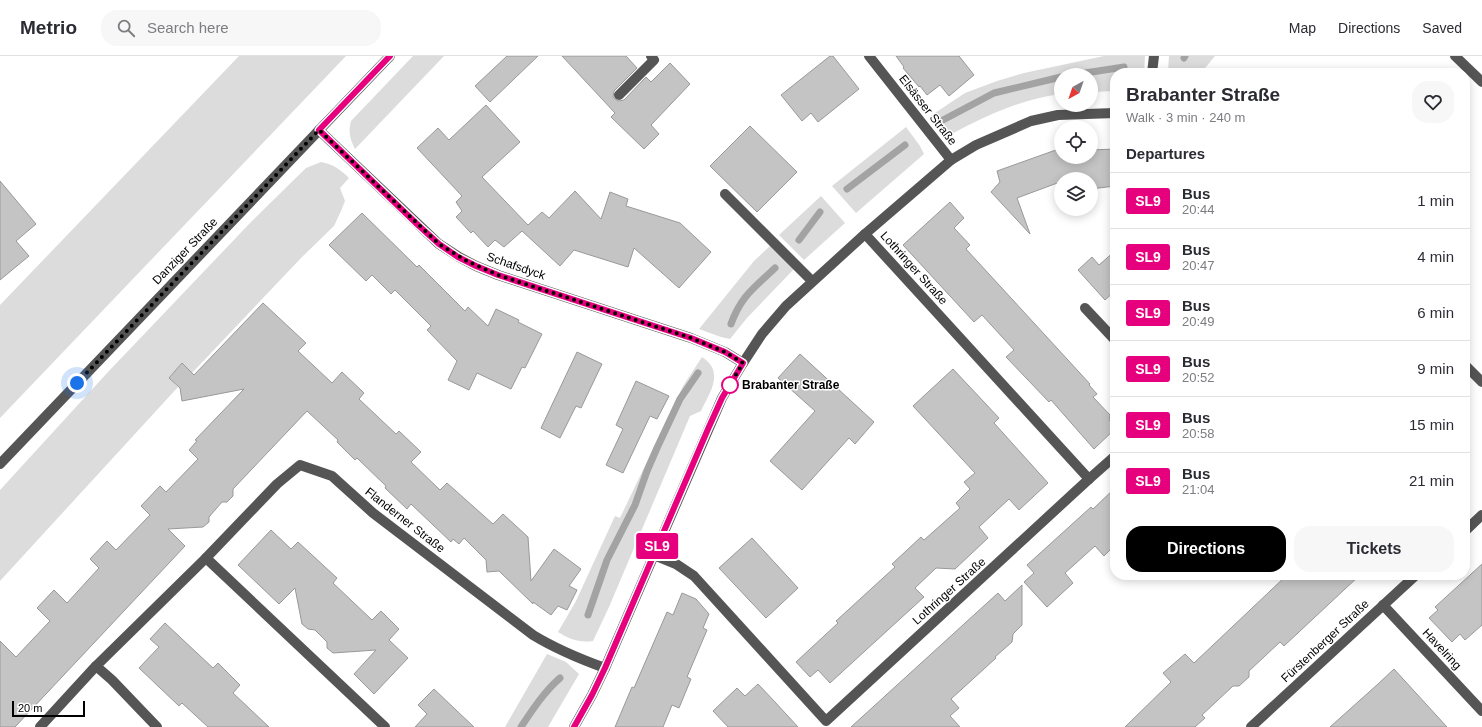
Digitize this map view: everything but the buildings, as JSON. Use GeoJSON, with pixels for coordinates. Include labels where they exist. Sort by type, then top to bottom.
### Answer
{"type":"FeatureCollection","features":[{"type":"Feature","properties":{"kind":"street","name":"Danziger Straße"},"geometry":{"type":"LineString","coordinates":[[0,464],[390,56]]}},
{"type":"Feature","properties":{"kind":"street"},"geometry":{"type":"LineString","coordinates":[[619,95],[654,60],[651,56]]}},
{"type":"Feature","properties":{"kind":"street","name":"Elsässer Straße"},"geometry":{"type":"LineString","coordinates":[[869,56],[951,160]]}},
{"type":"Feature","properties":{"kind":"street"},"geometry":{"type":"LineString","coordinates":[[1153,68],[1154,56]]}},
{"type":"Feature","properties":{"kind":"street"},"geometry":{"type":"LineString","coordinates":[[1455,56],[1467,68]]}},
{"type":"Feature","properties":{"kind":"street"},"geometry":{"type":"LineString","coordinates":[[1470,70],[1482,82]]}},
{"type":"Feature","properties":{"kind":"street"},"geometry":{"type":"LineString","coordinates":[[574,727],[605,668],[722,398],[762,334],[786,306],[865,234],[951,160],[976,144],[1032,121],[1058,115],[1110,113]]}},
{"type":"Feature","properties":{"kind":"street","name":"Schafsdyck"},"geometry":{"type":"LineString","coordinates":[[319,130],[418,225],[439,244],[458,257],[498,275],[691,338],[725,352],[743,363]]}},
{"type":"Feature","properties":{"kind":"street"},"geometry":{"type":"LineString","coordinates":[[725,194],[812,281]]}},
{"type":"Feature","properties":{"kind":"street","name":"Lothringer Straße"},"geometry":{"type":"LineString","coordinates":[[865,234],[1089,479]]}},
{"type":"Feature","properties":{"kind":"street"},"geometry":{"type":"LineString","coordinates":[[1085,308],[1110,335]]}},
{"type":"Feature","properties":{"kind":"street"},"geometry":{"type":"LineString","coordinates":[[1470,370],[1482,382]]}},
{"type":"Feature","properties":{"kind":"street","name":"Lothringer Straße"},"geometry":{"type":"LineString","coordinates":[[654,555],[676,564],[694,576],[823,724],[1110,460]]}},
{"type":"Feature","properties":{"kind":"street","name":"Flanderner Straße"},"geometry":{"type":"LineString","coordinates":[[40,727],[96,666],[206,558],[277,484],[300,465],[332,476],[373,513],[547,644],[605,668]]}},
{"type":"Feature","properties":{"kind":"street"},"geometry":{"type":"LineString","coordinates":[[1470,526],[1482,515]]}},
{"type":"Feature","properties":{"kind":"street"},"geometry":{"type":"LineString","coordinates":[[206,558],[385,727]]}},
{"type":"Feature","properties":{"kind":"street","name":"Fürstenberger Straße"},"geometry":{"type":"LineString","coordinates":[[1251,727],[1410,580]]}},
{"type":"Feature","properties":{"kind":"street","name":"Havelring"},"geometry":{"type":"LineString","coordinates":[[1383,605],[1482,711]]}},
{"type":"Feature","properties":{"kind":"street"},"geometry":{"type":"LineString","coordinates":[[96,666],[112,680],[157,727]]}},
{"type":"Feature","properties":{"kind":"shaded area"},"geometry":{"type":"Polygon","coordinates":[[[239,56],[346,56],[0,418],[0,305],[239,56]]]}},
{"type":"Feature","properties":{"kind":"shaded area"},"geometry":{"type":"Polygon","coordinates":[[[413,56],[444,56],[355,149],[350,135],[351,121],[413,56]]]}},
{"type":"Feature","properties":{"kind":"shaded area"},"geometry":{"type":"Polygon","coordinates":[[[1104,56],[1145,56],[1144,68],[1110,68],[1110,91],[1098,92],[1098,68],[1054,68],[1054,95],[1017,104],[975,122],[948,136],[929,117],[965,93],[1024,73],[1104,56]]]}},
{"type":"Feature","properties":{"kind":"shaded area"},"geometry":{"type":"Polygon","coordinates":[[[1169,56],[1215,56],[1205,68],[1168,68],[1169,56]]]}},
{"type":"Feature","properties":{"kind":"shaded area"},"geometry":{"type":"Polygon","coordinates":[[[906,127],[924,154],[856,213],[832,186],[906,127]]]}},
{"type":"Feature","properties":{"kind":"shaded area"},"geometry":{"type":"Polygon","coordinates":[[[321,162],[329,164],[343,172],[349,178],[340,188],[345,201],[334,226],[302,257],[192,373],[182,363],[169,378],[178,387],[0,581],[0,490],[108,372],[251,222],[306,168],[321,162]]]}},
{"type":"Feature","properties":{"kind":"shaded area"},"geometry":{"type":"Polygon","coordinates":[[[821,196],[845,223],[804,260],[779,235],[821,196]]]}},
{"type":"Feature","properties":{"kind":"shaded area"},"geometry":{"type":"Polygon","coordinates":[[[771,245],[794,269],[747,318],[730,339],[699,329],[754,261],[771,245]]]}},
{"type":"Feature","properties":{"kind":"shaded area"},"geometry":{"type":"Polygon","coordinates":[[[702,357],[713,369],[714,382],[711,390],[701,411],[690,416],[609,607],[593,641],[579,641],[566,637],[558,632],[576,601],[615,516],[620,518],[683,386],[702,357]]]}},
{"type":"Feature","properties":{"kind":"shaded area"},"geometry":{"type":"Polygon","coordinates":[[[547,654],[566,662],[579,674],[548,727],[505,727],[547,654]]]}},
{"type":"Feature","properties":{"kind":"waterway"},"geometry":{"type":"LineString","coordinates":[[1118,68],[1124,67]]}},
{"type":"Feature","properties":{"kind":"waterway"},"geometry":{"type":"LineString","coordinates":[[1098,71],[1110,69]]}},
{"type":"Feature","properties":{"kind":"waterway"},"geometry":{"type":"LineString","coordinates":[[943,120],[994,93],[1054,79]]}},
{"type":"Feature","properties":{"kind":"waterway"},"geometry":{"type":"LineString","coordinates":[[847,189],[905,145]]}},
{"type":"Feature","properties":{"kind":"waterway"},"geometry":{"type":"LineString","coordinates":[[799,240],[820,212]]}},
{"type":"Feature","properties":{"kind":"waterway"},"geometry":{"type":"LineString","coordinates":[[731,324],[739,306],[744,299],[754,287],[775,268]]}},
{"type":"Feature","properties":{"kind":"waterway"},"geometry":{"type":"LineString","coordinates":[[588,615],[607,560],[635,505],[657,448],[680,399],[698,373]]}},
{"type":"Feature","properties":{"kind":"waterway"},"geometry":{"type":"LineString","coordinates":[[521,727],[534,707],[560,678]]}},
{"type":"Feature","properties":{"kind":"bus line","name":"SL9"},"geometry":{"type":"LineString","coordinates":[[390,56],[319,130],[439,244],[458,257],[498,275],[691,338],[725,352],[743,363],[722,398],[605,668],[574,727]]}},
{"type":"Feature","properties":{"kind":"place","name":"Brabanter Straße"},"geometry":{"type":"Point","coordinates":[730,385]}},
{"type":"Feature","properties":{"kind":"route"},"geometry":{"type":"LineString","coordinates":[[77,383],[319,130],[418,225],[439,244],[458,257],[498,275],[691,338],[725,352],[743,363],[729,386],[730,385]]}}]}
